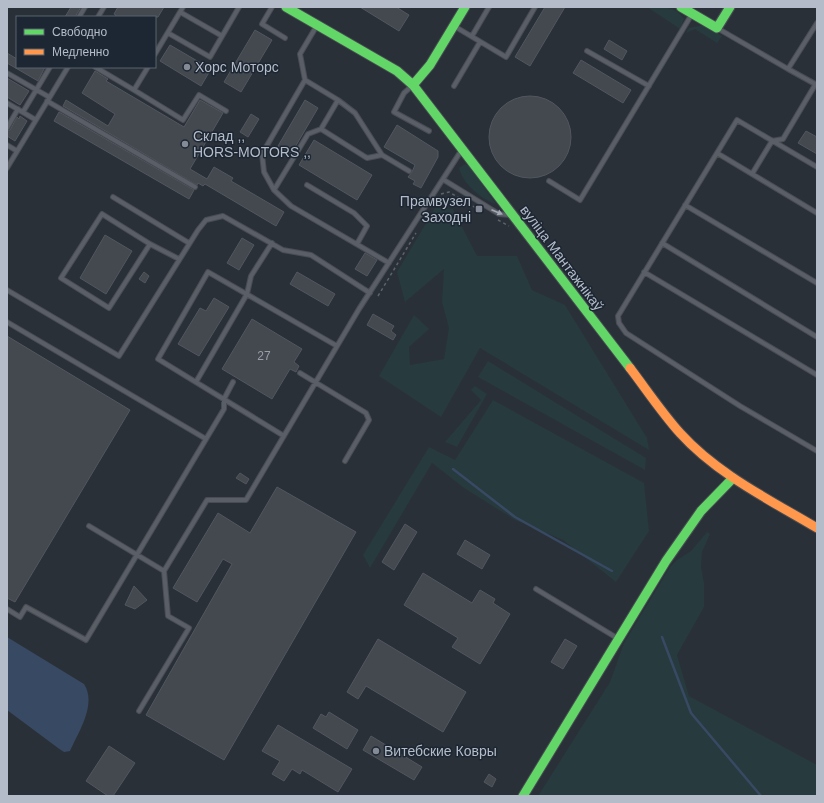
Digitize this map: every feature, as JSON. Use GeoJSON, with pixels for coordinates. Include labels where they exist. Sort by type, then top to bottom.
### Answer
{"type":"FeatureCollection","features":[{"type":"Feature","properties":{"kind":"street","name":"вуліца Мантажнікаў"},"geometry":{"type":"LineString","coordinates":[[286,7],[396,71],[413,85],[665,415],[695,448],[733,478],[817,528]]}},
{"type":"Feature","properties":{"kind":"street"},"geometry":{"type":"LineString","coordinates":[[413,85],[430,66],[465,7]]}},
{"type":"Feature","properties":{"kind":"street"},"geometry":{"type":"LineString","coordinates":[[681,7],[717,28],[730,7]]}},
{"type":"Feature","properties":{"kind":"street"},"geometry":{"type":"LineString","coordinates":[[523,796],[666,561],[690,525],[710,501],[733,478]]}},
{"type":"Feature","properties":{"kind":"lane"},"geometry":{"type":"LineString","coordinates":[[80,16],[85,7]]}},
{"type":"Feature","properties":{"kind":"lane"},"geometry":{"type":"LineString","coordinates":[[99,16],[104,7]]}},
{"type":"Feature","properties":{"kind":"lane"},"geometry":{"type":"LineString","coordinates":[[156,52],[183,7]]}},
{"type":"Feature","properties":{"kind":"lane"},"geometry":{"type":"LineString","coordinates":[[168,33],[210,57],[239,7]]}},
{"type":"Feature","properties":{"kind":"lane"},"geometry":{"type":"LineString","coordinates":[[272,7],[262,24],[285,38]]}},
{"type":"Feature","properties":{"kind":"lane"},"geometry":{"type":"LineString","coordinates":[[472,36],[489,7]]}},
{"type":"Feature","properties":{"kind":"lane"},"geometry":{"type":"LineString","coordinates":[[454,26],[506,57],[535,7]]}},
{"type":"Feature","properties":{"kind":"lane"},"geometry":{"type":"LineString","coordinates":[[180,12],[222,36]]}},
{"type":"Feature","properties":{"kind":"lane"},"geometry":{"type":"LineString","coordinates":[[549,181],[580,200],[692,14]]}},
{"type":"Feature","properties":{"kind":"lane"},"geometry":{"type":"LineString","coordinates":[[317,24],[300,54],[305,80],[262,154],[264,172],[274,190],[291,206],[389,263]]}},
{"type":"Feature","properties":{"kind":"lane"},"geometry":{"type":"LineString","coordinates":[[788,69],[817,24]]}},
{"type":"Feature","properties":{"kind":"lane"},"geometry":{"type":"LineString","coordinates":[[717,28],[816,85],[784,139],[772,141],[752,174]]}},
{"type":"Feature","properties":{"kind":"lane"},"geometry":{"type":"LineString","coordinates":[[454,86],[480,42]]}},
{"type":"Feature","properties":{"kind":"lane"},"geometry":{"type":"LineString","coordinates":[[587,51],[649,86]]}},
{"type":"Feature","properties":{"kind":"lane"},"geometry":{"type":"LineString","coordinates":[[23,112],[49,68]]}},
{"type":"Feature","properties":{"kind":"lane"},"geometry":{"type":"LineString","coordinates":[[7,168],[67,68]]}},
{"type":"Feature","properties":{"kind":"lane"},"geometry":{"type":"LineString","coordinates":[[98,68],[183,120],[199,95],[226,111]]}},
{"type":"Feature","properties":{"kind":"lane"},"geometry":{"type":"LineString","coordinates":[[134,90],[147,68]]}},
{"type":"Feature","properties":{"kind":"lane"},"geometry":{"type":"LineString","coordinates":[[7,73],[36,90],[48,100],[195,187]]}},
{"type":"Feature","properties":{"kind":"lane"},"geometry":{"type":"LineString","coordinates":[[305,80],[338,100],[355,113],[382,155],[409,171]]}},
{"type":"Feature","properties":{"kind":"lane"},"geometry":{"type":"LineString","coordinates":[[413,85],[404,93],[394,112],[429,131]]}},
{"type":"Feature","properties":{"kind":"lane"},"geometry":{"type":"LineString","coordinates":[[274,190],[308,134],[321,129],[338,100]]}},
{"type":"Feature","properties":{"kind":"lane"},"geometry":{"type":"LineString","coordinates":[[7,103],[36,120]]}},
{"type":"Feature","properties":{"kind":"lane"},"geometry":{"type":"LineString","coordinates":[[7,128],[18,109]]}},
{"type":"Feature","properties":{"kind":"lane"},"geometry":{"type":"LineString","coordinates":[[817,167],[737,120],[618,316],[619,323],[626,333],[740,406],[817,450]]}},
{"type":"Feature","properties":{"kind":"lane"},"geometry":{"type":"LineString","coordinates":[[321,129],[367,158],[382,155]]}},
{"type":"Feature","properties":{"kind":"lane"},"geometry":{"type":"LineString","coordinates":[[7,145],[17,151]]}},
{"type":"Feature","properties":{"kind":"lane"},"geometry":{"type":"LineString","coordinates":[[139,711],[189,628],[168,616],[164,571],[207,500],[246,500],[370,292],[463,149]]}},
{"type":"Feature","properties":{"kind":"lane"},"geometry":{"type":"LineString","coordinates":[[717,153],[817,213]]}},
{"type":"Feature","properties":{"kind":"lane"},"geometry":{"type":"LineString","coordinates":[[444,180],[499,214],[512,215]]}},
{"type":"Feature","properties":{"kind":"lane"},"geometry":{"type":"LineString","coordinates":[[307,185],[354,213],[367,226],[357,244]]}},
{"type":"Feature","properties":{"kind":"lane"},"geometry":{"type":"LineString","coordinates":[[113,198],[189,242]]}},
{"type":"Feature","properties":{"kind":"lane"},"geometry":{"type":"LineString","coordinates":[[686,205],[817,284]]}},
{"type":"Feature","properties":{"kind":"lane"},"geometry":{"type":"LineString","coordinates":[[150,244],[109,308],[61,278],[102,214],[150,244],[179,259]]}},
{"type":"Feature","properties":{"kind":"lane"},"geometry":{"type":"LineString","coordinates":[[7,290],[119,356],[189,242],[206,220],[223,216],[283,250],[311,255],[370,292]]}},
{"type":"Feature","properties":{"kind":"lane"},"geometry":{"type":"LineString","coordinates":[[196,382],[247,294],[250,276],[272,243]]}},
{"type":"Feature","properties":{"kind":"lane"},"geometry":{"type":"LineString","coordinates":[[662,243],[817,336]]}},
{"type":"Feature","properties":{"kind":"lane"},"geometry":{"type":"LineString","coordinates":[[284,436],[158,359],[208,272],[337,346]]}},
{"type":"Feature","properties":{"kind":"lane"},"geometry":{"type":"LineString","coordinates":[[644,272],[817,375]]}},
{"type":"Feature","properties":{"kind":"lane"},"geometry":{"type":"LineString","coordinates":[[7,322],[206,439]]}},
{"type":"Feature","properties":{"kind":"lane"},"geometry":{"type":"LineString","coordinates":[[300,374],[316,382],[366,413],[369,420],[345,461]]}},
{"type":"Feature","properties":{"kind":"lane"},"geometry":{"type":"LineString","coordinates":[[7,609],[20,617],[26,607],[86,640],[224,409],[224,399],[233,382]]}},
{"type":"Feature","properties":{"kind":"lane"},"geometry":{"type":"LineString","coordinates":[[88,526],[164,571]]}},
{"type":"Feature","properties":{"kind":"lane"},"geometry":{"type":"LineString","coordinates":[[536,589],[619,639]]}},
{"type":"Feature","properties":{"kind":"path"},"geometry":{"type":"LineString","coordinates":[[438,197],[442,193],[449,192],[464,201]]}},
{"type":"Feature","properties":{"kind":"path"},"geometry":{"type":"LineString","coordinates":[[492,216],[511,227]]}},
{"type":"Feature","properties":{"kind":"path"},"geometry":{"type":"LineString","coordinates":[[378,296],[417,232]]}},
{"type":"Feature","properties":{"kind":"green space"},"geometry":{"type":"Polygon","coordinates":[[[647,7],[668,8],[677,11],[684,19],[680,29],[647,7]]]}},
{"type":"Feature","properties":{"kind":"green space"},"geometry":{"type":"Polygon","coordinates":[[[703,25],[722,36],[717,43],[695,29],[686,33],[689,28],[703,25]]]}},
{"type":"Feature","properties":{"kind":"green space"},"geometry":{"type":"Polygon","coordinates":[[[465,164],[469,166],[496,204],[479,195],[468,185],[459,168],[465,164]]]}},
{"type":"Feature","properties":{"kind":"green space"},"geometry":{"type":"Polygon","coordinates":[[[435,208],[453,209],[477,256],[517,256],[532,290],[565,305],[647,438],[649,450],[480,348],[441,417],[379,376],[414,315],[429,329],[409,347],[410,365],[444,359],[449,328],[442,302],[444,269],[405,302],[397,272],[435,208]]]}},
{"type":"Feature","properties":{"kind":"green space"},"geometry":{"type":"Polygon","coordinates":[[[488,361],[646,458],[645,470],[478,377],[488,361]]]}},
{"type":"Feature","properties":{"kind":"green space"},"geometry":{"type":"Polygon","coordinates":[[[475,386],[487,394],[457,447],[445,442],[481,400],[471,390],[475,386]]]}},
{"type":"Feature","properties":{"kind":"green space"},"geometry":{"type":"Polygon","coordinates":[[[493,400],[644,483],[649,531],[616,582],[563,540],[515,520],[464,488],[432,463],[370,568],[363,555],[429,447],[455,460],[493,400]]]}},
{"type":"Feature","properties":{"kind":"green space"},"geometry":{"type":"Polygon","coordinates":[[[707,532],[710,534],[702,552],[701,567],[704,583],[704,607],[677,655],[689,696],[817,765],[817,796],[538,796],[610,682],[624,643],[670,567],[677,560],[691,551],[707,532]]]}},
{"type":"Feature","properties":{"kind":"water"},"geometry":{"type":"Polygon","coordinates":[[[7,637],[84,684],[88,692],[88,709],[70,751],[64,752],[7,710],[7,637]]]}},
{"type":"Feature","properties":{"kind":"building"},"geometry":{"type":"Polygon","coordinates":[[[71,7],[81,7],[76,16],[66,16],[71,7]]]}},
{"type":"Feature","properties":{"kind":"building"},"geometry":{"type":"Polygon","coordinates":[[[118,7],[164,7],[158,17],[116,16],[114,14],[118,7]]]}},
{"type":"Feature","properties":{"kind":"building"},"geometry":{"type":"Polygon","coordinates":[[[360,7],[396,7],[409,15],[399,31],[360,7]]]}},
{"type":"Feature","properties":{"kind":"building"},"geometry":{"type":"Polygon","coordinates":[[[545,7],[565,7],[530,66],[515,57],[545,7]]]}},
{"type":"Feature","properties":{"kind":"building"},"geometry":{"type":"Polygon","coordinates":[[[255,30],[272,40],[241,92],[224,82],[255,30]]]}},
{"type":"Feature","properties":{"kind":"building"},"geometry":{"type":"Polygon","coordinates":[[[609,40],[627,51],[622,60],[604,49],[609,40]]]}},
{"type":"Feature","properties":{"kind":"building"},"geometry":{"type":"Polygon","coordinates":[[[170,45],[211,69],[201,86],[160,61],[170,45]]]}},
{"type":"Feature","properties":{"kind":"building"},"geometry":{"type":"Polygon","coordinates":[[[7,53],[16,58],[16,68],[44,68],[38,81],[7,63],[7,53]]]}},
{"type":"Feature","properties":{"kind":"building"},"geometry":{"type":"Polygon","coordinates":[[[581,60],[631,90],[623,103],[573,73],[581,60]]]}},
{"type":"Feature","properties":{"kind":"building"},"geometry":{"type":"Polygon","coordinates":[[[95,71],[108,79],[106,81],[184,127],[200,100],[223,113],[190,169],[207,179],[214,167],[233,178],[231,181],[284,212],[276,226],[205,184],[203,186],[198,183],[197,185],[63,106],[66,100],[108,126],[115,114],[82,93],[95,71]]]}},
{"type":"Feature","properties":{"kind":"building"},"geometry":{"type":"Polygon","coordinates":[[[7,78],[29,91],[20,105],[7,97],[7,78]]]}},
{"type":"Feature","properties":{"kind":"building"},"geometry":{"type":"Polygon","coordinates":[[[530,96],[546,99],[559,108],[568,121],[571,137],[568,153],[559,166],[546,175],[530,178],[514,175],[501,166],[492,153],[489,137],[492,121],[501,108],[514,99],[530,96]]]}},
{"type":"Feature","properties":{"kind":"building"},"geometry":{"type":"Polygon","coordinates":[[[305,100],[318,108],[291,154],[278,146],[305,100]]]}},
{"type":"Feature","properties":{"kind":"building"},"geometry":{"type":"Polygon","coordinates":[[[59,112],[194,190],[189,199],[54,121],[59,112]]]}},
{"type":"Feature","properties":{"kind":"building"},"geometry":{"type":"Polygon","coordinates":[[[251,114],[259,119],[248,137],[240,132],[251,114]]]}},
{"type":"Feature","properties":{"kind":"building"},"geometry":{"type":"Polygon","coordinates":[[[20,116],[27,121],[15,141],[7,136],[7,131],[10,130],[17,117],[19,119],[20,116]]]}},
{"type":"Feature","properties":{"kind":"building"},"geometry":{"type":"Polygon","coordinates":[[[397,125],[438,151],[438,157],[421,188],[413,184],[415,181],[408,177],[415,165],[384,147],[397,125]]]}},
{"type":"Feature","properties":{"kind":"building"},"geometry":{"type":"Polygon","coordinates":[[[806,131],[817,137],[817,154],[798,143],[806,131]]]}},
{"type":"Feature","properties":{"kind":"building"},"geometry":{"type":"Polygon","coordinates":[[[314,140],[372,175],[357,200],[299,165],[314,140]]]}},
{"type":"Feature","properties":{"kind":"building"},"geometry":{"type":"Polygon","coordinates":[[[105,235],[132,251],[106,294],[80,278],[105,235]]]}},
{"type":"Feature","properties":{"kind":"building"},"geometry":{"type":"Polygon","coordinates":[[[242,238],[254,245],[239,270],[227,263],[242,238]]]}},
{"type":"Feature","properties":{"kind":"building"},"geometry":{"type":"Polygon","coordinates":[[[365,253],[377,260],[367,276],[355,269],[365,253]]]}},
{"type":"Feature","properties":{"kind":"building"},"geometry":{"type":"Polygon","coordinates":[[[144,272],[149,276],[145,283],[139,279],[144,272]]]}},
{"type":"Feature","properties":{"kind":"building"},"geometry":{"type":"Polygon","coordinates":[[[297,272],[335,294],[328,306],[290,284],[297,272]]]}},
{"type":"Feature","properties":{"kind":"building"},"geometry":{"type":"Polygon","coordinates":[[[214,298],[229,307],[199,356],[178,344],[200,308],[206,311],[214,298]]]}},
{"type":"Feature","properties":{"kind":"building"},"geometry":{"type":"Polygon","coordinates":[[[373,314],[394,326],[391,331],[396,335],[393,340],[367,325],[373,314]]]}},
{"type":"Feature","properties":{"kind":"building"},"geometry":{"type":"Polygon","coordinates":[[[252,319],[302,349],[294,362],[299,366],[296,372],[290,369],[272,399],[222,369],[252,319]]]}},
{"type":"Feature","properties":{"kind":"building"},"geometry":{"type":"Polygon","coordinates":[[[7,336],[130,410],[15,602],[7,598],[7,336]]]}},
{"type":"Feature","properties":{"kind":"building"},"geometry":{"type":"Polygon","coordinates":[[[240,473],[249,479],[246,484],[236,478],[240,473]]]}},
{"type":"Feature","properties":{"kind":"building"},"geometry":{"type":"Polygon","coordinates":[[[277,487],[356,532],[224,760],[146,715],[232,564],[223,559],[197,602],[173,588],[218,513],[250,533],[277,487]]]}},
{"type":"Feature","properties":{"kind":"building"},"geometry":{"type":"Polygon","coordinates":[[[405,524],[417,532],[394,570],[382,562],[405,524]]]}},
{"type":"Feature","properties":{"kind":"building"},"geometry":{"type":"Polygon","coordinates":[[[465,540],[490,555],[482,569],[457,554],[465,540]]]}},
{"type":"Feature","properties":{"kind":"building"},"geometry":{"type":"Polygon","coordinates":[[[423,573],[472,603],[480,590],[495,599],[493,603],[510,614],[480,664],[452,647],[458,638],[404,605],[423,573]]]}},
{"type":"Feature","properties":{"kind":"building"},"geometry":{"type":"Polygon","coordinates":[[[134,586],[147,600],[135,609],[125,605],[134,586]]]}},
{"type":"Feature","properties":{"kind":"building"},"geometry":{"type":"Polygon","coordinates":[[[378,639],[466,692],[443,732],[366,686],[358,699],[347,692],[378,639]]]}},
{"type":"Feature","properties":{"kind":"building"},"geometry":{"type":"Polygon","coordinates":[[[565,639],[577,646],[563,669],[551,662],[565,639]]]}},
{"type":"Feature","properties":{"kind":"building"},"geometry":{"type":"Polygon","coordinates":[[[329,712],[358,730],[347,749],[313,728],[321,714],[326,717],[329,712]]]}},
{"type":"Feature","properties":{"kind":"building"},"geometry":{"type":"Polygon","coordinates":[[[278,725],[352,769],[338,792],[302,770],[300,774],[292,769],[284,781],[272,774],[280,761],[262,751],[278,725]]]}},
{"type":"Feature","properties":{"kind":"building"},"geometry":{"type":"Polygon","coordinates":[[[371,736],[422,767],[414,780],[363,750],[371,736]]]}},
{"type":"Feature","properties":{"kind":"building"},"geometry":{"type":"Polygon","coordinates":[[[109,746],[135,763],[113,796],[108,796],[86,781],[109,746]]]}},
{"type":"Feature","properties":{"kind":"building"},"geometry":{"type":"Polygon","coordinates":[[[489,774],[496,779],[492,787],[484,782],[489,774]]]}},
{"type":"Feature","properties":{"kind":"waterway"},"geometry":{"type":"LineString","coordinates":[[453,469],[515,517],[612,571]]}},
{"type":"Feature","properties":{"kind":"waterway"},"geometry":{"type":"LineString","coordinates":[[662,637],[691,713],[761,796]]}},
{"type":"Feature","properties":{"kind":"traffic: fast"},"geometry":{"type":"LineString","coordinates":[[286,7],[397,71],[413,85],[630,368]]}},
{"type":"Feature","properties":{"kind":"traffic: fast"},"geometry":{"type":"LineString","coordinates":[[413,85],[430,65],[465,7]]}},
{"type":"Feature","properties":{"kind":"traffic: fast"},"geometry":{"type":"LineString","coordinates":[[681,7],[717,28],[730,7]]}},
{"type":"Feature","properties":{"kind":"traffic: fast"},"geometry":{"type":"LineString","coordinates":[[523,796],[666,561],[701,511],[733,478]]}},
{"type":"Feature","properties":{"kind":"traffic: slow"},"geometry":{"type":"LineString","coordinates":[[630,368],[680,433],[710,461],[727,474],[817,528]]}},
{"type":"Feature","properties":{"kind":"place","name":"Хорс Моторс"},"geometry":{"type":"Point","coordinates":[187,67]}},
{"type":"Feature","properties":{"kind":"place","name":"Склад ,, HORS-MOTORS ,,"},"geometry":{"type":"Point","coordinates":[185,144]}},
{"type":"Feature","properties":{"kind":"place","name":"Прамвузел Заходні"},"geometry":{"type":"Point","coordinates":[479,209]}},
{"type":"Feature","properties":{"kind":"place","name":"Витебские Ковры"},"geometry":{"type":"Point","coordinates":[376,751]}}]}
